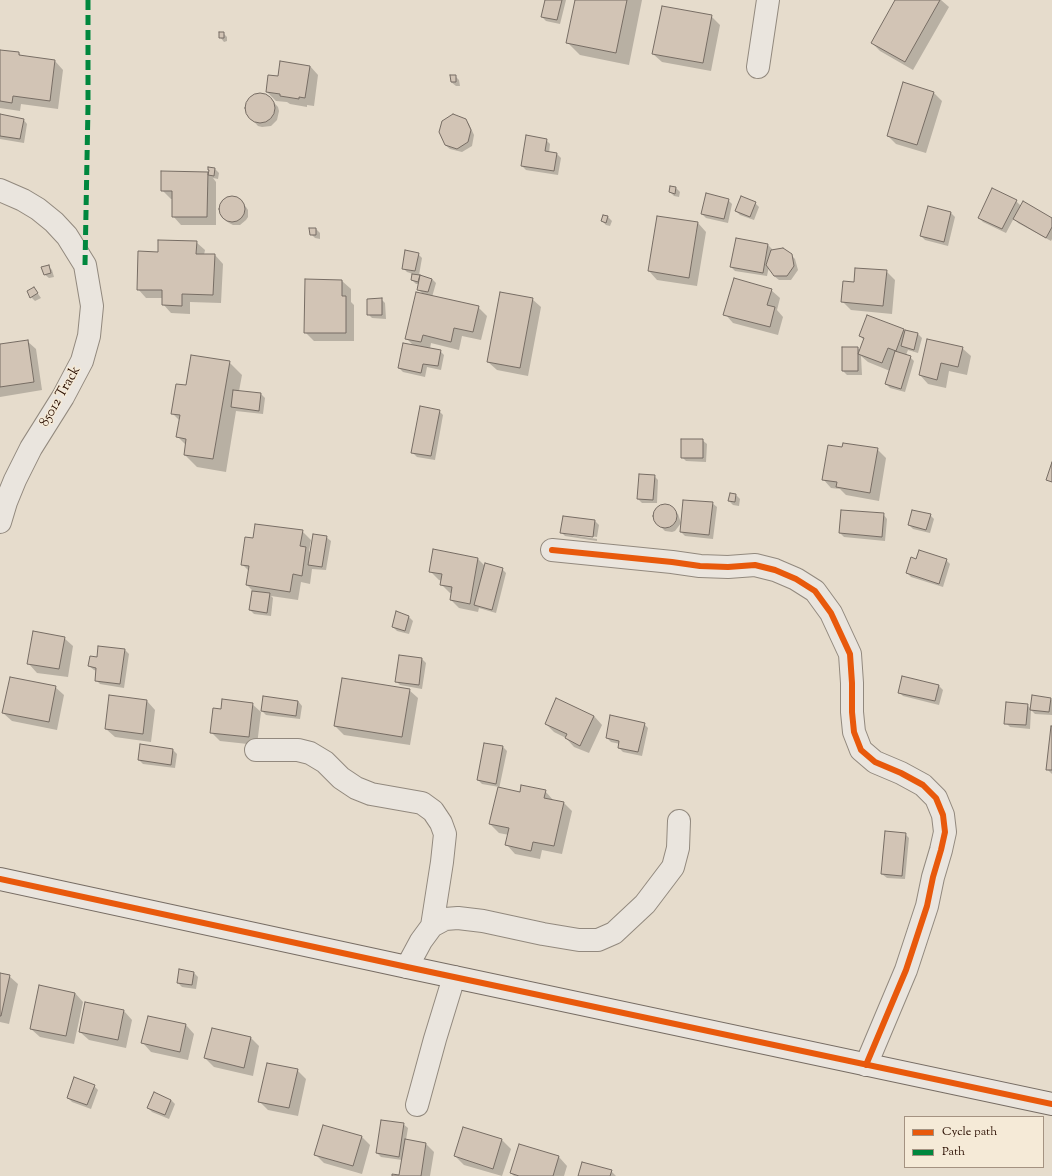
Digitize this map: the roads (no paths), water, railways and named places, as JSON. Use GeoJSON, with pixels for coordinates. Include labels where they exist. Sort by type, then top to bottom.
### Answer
{"type":"FeatureCollection","features":[{"type":"Feature","properties":{"kind":"street"},"geometry":{"type":"LineString","coordinates":[[758,67],[768,0]]}},
{"type":"Feature","properties":{"kind":"street","name":"85012 Track"},"geometry":{"type":"LineString","coordinates":[[0,190],[23,200],[38,209],[54,222],[67,236],[85,265],[92,306],[89,336],[82,362],[63,397],[31,448],[15,480],[0,522]]}},
{"type":"Feature","properties":{"kind":"street"},"geometry":{"type":"LineString","coordinates":[[552,550],[700,566],[728,567],[755,565],[775,570],[796,579],[815,591],[831,613],[850,654],[854,732],[861,750],[875,762],[901,773],[923,785],[936,798],[943,815],[945,832],[927,906],[906,970],[866,1065]]}},
{"type":"Feature","properties":{"kind":"street"},"geometry":{"type":"LineString","coordinates":[[256,750],[298,750],[310,753],[326,762],[341,778],[356,788],[371,794],[422,803],[433,811],[441,823],[445,834],[432,926],[407,967]]}},
{"type":"Feature","properties":{"kind":"street"},"geometry":{"type":"LineString","coordinates":[[432,926],[445,919],[458,918],[483,921],[572,939],[598,940],[614,933],[645,904],[673,868],[678,848],[679,821]]}},
{"type":"Feature","properties":{"kind":"street"},"geometry":{"type":"LineString","coordinates":[[0,879],[1052,1104]]}},
{"type":"Feature","properties":{"kind":"street"},"geometry":{"type":"LineString","coordinates":[[417,1105],[454,977]]}}]}
